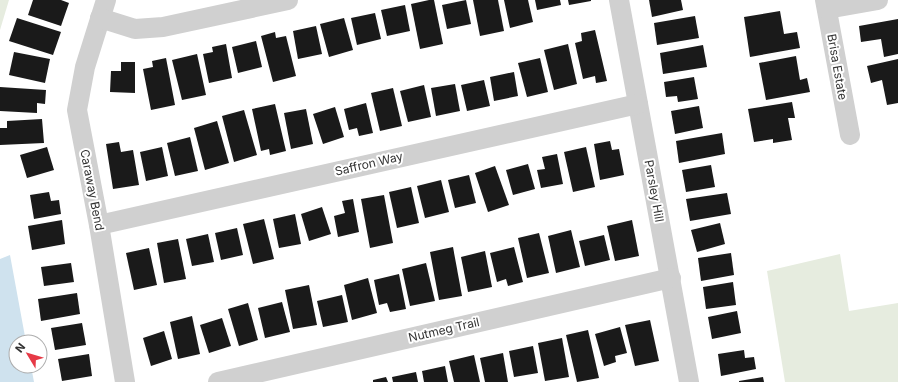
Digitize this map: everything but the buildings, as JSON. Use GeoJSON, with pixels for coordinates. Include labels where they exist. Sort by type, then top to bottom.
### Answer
{"type":"FeatureCollection","features":[{"type":"Feature","properties":{"kind":"street"},"geometry":{"type":"LineString","coordinates":[[103,9],[135,29],[163,27],[288,0]]}},
{"type":"Feature","properties":{"kind":"street","name":"Parsley Hill"},"geometry":{"type":"LineString","coordinates":[[619,0],[689,382]]}},
{"type":"Feature","properties":{"kind":"street"},"geometry":{"type":"LineString","coordinates":[[826,5],[878,0]]}},
{"type":"Feature","properties":{"kind":"street","name":"Brisa Estate"},"geometry":{"type":"LineString","coordinates":[[826,5],[850,135]]}},
{"type":"Feature","properties":{"kind":"street","name":"Caraway Bend"},"geometry":{"type":"LineString","coordinates":[[103,9],[85,67],[77,110],[99,225],[125,382]]}},
{"type":"Feature","properties":{"kind":"street","name":"Saffron Way"},"geometry":{"type":"LineString","coordinates":[[99,225],[638,104]]}},
{"type":"Feature","properties":{"kind":"street","name":"Nutmeg Trail"},"geometry":{"type":"LineString","coordinates":[[218,382],[671,278]]}},
{"type":"Feature","properties":{"kind":"shaded area"},"geometry":{"type":"Polygon","coordinates":[[[0,0],[9,0],[0,30],[0,0]]]}},
{"type":"Feature","properties":{"kind":"shaded area"},"geometry":{"type":"Polygon","coordinates":[[[840,254],[849,311],[898,303],[898,382],[785,382],[767,271],[840,254]]]}},
{"type":"Feature","properties":{"kind":"water"},"geometry":{"type":"Polygon","coordinates":[[[10,255],[25,334],[8,334],[8,374],[32,374],[34,382],[0,382],[0,259],[10,255]]]}}]}
